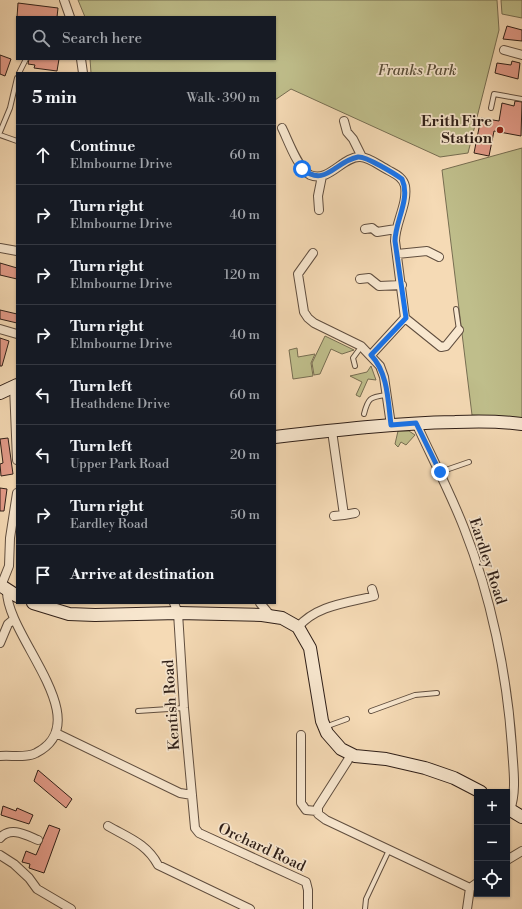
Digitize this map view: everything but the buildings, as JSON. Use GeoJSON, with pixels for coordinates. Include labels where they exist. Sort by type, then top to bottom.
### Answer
{"type":"FeatureCollection","features":[{"type":"Feature","properties":{"kind":"main road"},"geometry":{"type":"LineString","coordinates":[[0,393],[16,386]]}},
{"type":"Feature","properties":{"kind":"main road"},"geometry":{"type":"LineString","coordinates":[[276,437],[416,423],[481,421],[522,424]]}},
{"type":"Feature","properties":{"kind":"main road"},"geometry":{"type":"LineString","coordinates":[[37,604],[76,614],[95,615],[176,608],[282,618],[298,627],[310,648],[324,727],[334,741],[350,754],[425,768],[454,778],[475,789]]}},
{"type":"Feature","properties":{"kind":"main road"},"geometry":{"type":"LineString","coordinates":[[510,810],[522,817]]}},
{"type":"Feature","properties":{"kind":"street"},"geometry":{"type":"LineString","coordinates":[[64,0],[70,16]]}},
{"type":"Feature","properties":{"kind":"street"},"geometry":{"type":"LineString","coordinates":[[504,50],[522,55]]}},
{"type":"Feature","properties":{"kind":"street"},"geometry":{"type":"LineString","coordinates":[[81,60],[83,72]]}},
{"type":"Feature","properties":{"kind":"street"},"geometry":{"type":"LineString","coordinates":[[344,121],[346,132],[353,139],[362,157],[402,179],[405,188],[405,195],[396,229],[395,241],[406,318],[441,347],[446,346],[459,330]]}},
{"type":"Feature","properties":{"kind":"street"},"geometry":{"type":"LineString","coordinates":[[282,128],[302,169],[315,177],[322,176],[354,158],[362,157]]}},
{"type":"Feature","properties":{"kind":"street"},"geometry":{"type":"LineString","coordinates":[[319,210],[318,196],[322,176]]}},
{"type":"Feature","properties":{"kind":"street"},"geometry":{"type":"LineString","coordinates":[[365,229],[372,228],[377,232],[396,229]]}},
{"type":"Feature","properties":{"kind":"street"},"geometry":{"type":"LineString","coordinates":[[0,248],[16,251]]}},
{"type":"Feature","properties":{"kind":"street"},"geometry":{"type":"LineString","coordinates":[[397,254],[427,251],[439,257]]}},
{"type":"Feature","properties":{"kind":"street"},"geometry":{"type":"LineString","coordinates":[[313,253],[298,274],[304,312],[314,323],[361,346],[380,366],[387,395],[391,425]]}},
{"type":"Feature","properties":{"kind":"street"},"geometry":{"type":"LineString","coordinates":[[360,279],[369,278],[379,286],[402,284]]}},
{"type":"Feature","properties":{"kind":"street"},"geometry":{"type":"LineString","coordinates":[[371,355],[406,318]]}},
{"type":"Feature","properties":{"kind":"street"},"geometry":{"type":"LineString","coordinates":[[0,329],[16,334]]}},
{"type":"Feature","properties":{"kind":"street","name":"Eardley Road"},"geometry":{"type":"LineString","coordinates":[[416,423],[440,472],[471,546],[494,630],[504,681],[511,732],[514,796],[510,805]]}},
{"type":"Feature","properties":{"kind":"street"},"geometry":{"type":"LineString","coordinates":[[332,431],[344,515]]}},
{"type":"Feature","properties":{"kind":"street"},"geometry":{"type":"LineString","coordinates":[[0,756],[36,753],[56,733],[59,720],[54,697],[49,685],[14,619],[8,600],[6,589],[14,538],[16,508]]}},
{"type":"Feature","properties":{"kind":"street"},"geometry":{"type":"LineString","coordinates":[[334,516],[355,513]]}},
{"type":"Feature","properties":{"kind":"street"},"geometry":{"type":"LineString","coordinates":[[298,627],[305,619],[319,609],[374,596]]}},
{"type":"Feature","properties":{"kind":"street"},"geometry":{"type":"LineString","coordinates":[[261,604],[270,616]]}},
{"type":"Feature","properties":{"kind":"street","name":"Kentish Road"},"geometry":{"type":"LineString","coordinates":[[176,608],[195,828],[198,833]]}},
{"type":"Feature","properties":{"kind":"street"},"geometry":{"type":"LineString","coordinates":[[0,643],[8,624],[14,619]]}},
{"type":"Feature","properties":{"kind":"street"},"geometry":{"type":"LineString","coordinates":[[56,733],[180,794],[192,795]]}},
{"type":"Feature","properties":{"kind":"street"},"geometry":{"type":"LineString","coordinates":[[301,736],[300,803],[306,810],[317,811],[326,820],[470,888]]}},
{"type":"Feature","properties":{"kind":"street"},"geometry":{"type":"LineString","coordinates":[[317,811],[319,804],[343,770],[350,754]]}},
{"type":"Feature","properties":{"kind":"street"},"geometry":{"type":"LineString","coordinates":[[108,826],[144,846],[152,854],[158,865],[250,909]]}},
{"type":"Feature","properties":{"kind":"street"},"geometry":{"type":"LineString","coordinates":[[0,838],[3,834],[15,831],[38,840]]}},
{"type":"Feature","properties":{"kind":"street","name":"Orchard Road"},"geometry":{"type":"LineString","coordinates":[[198,833],[306,882],[308,890],[308,909]]}},
{"type":"Feature","properties":{"kind":"street"},"geometry":{"type":"LineString","coordinates":[[510,858],[522,851]]}},
{"type":"Feature","properties":{"kind":"street"},"geometry":{"type":"LineString","coordinates":[[0,855],[14,864],[29,878],[37,889],[71,909]]}},
{"type":"Feature","properties":{"kind":"street"},"geometry":{"type":"LineString","coordinates":[[467,909],[470,888],[474,885]]}},
{"type":"Feature","properties":{"kind":"lane"},"geometry":{"type":"LineString","coordinates":[[20,72],[26,60]]}},
{"type":"Feature","properties":{"kind":"lane"},"geometry":{"type":"LineString","coordinates":[[0,132],[10,108],[16,82]]}},
{"type":"Feature","properties":{"kind":"lane"},"geometry":{"type":"LineString","coordinates":[[491,108],[494,94],[522,99]]}},
{"type":"Feature","properties":{"kind":"lane"},"geometry":{"type":"LineString","coordinates":[[0,135],[16,141]]}},
{"type":"Feature","properties":{"kind":"lane"},"geometry":{"type":"LineString","coordinates":[[456,309],[459,330]]}},
{"type":"Feature","properties":{"kind":"lane"},"geometry":{"type":"LineString","coordinates":[[355,366],[353,358],[361,346]]}},
{"type":"Feature","properties":{"kind":"lane"},"geometry":{"type":"LineString","coordinates":[[364,414],[367,402],[373,397],[387,395]]}},
{"type":"Feature","properties":{"kind":"lane"},"geometry":{"type":"LineString","coordinates":[[440,472],[469,462]]}},
{"type":"Feature","properties":{"kind":"lane"},"geometry":{"type":"LineString","coordinates":[[371,711],[415,695],[436,693]]}},
{"type":"Feature","properties":{"kind":"lane"},"geometry":{"type":"LineString","coordinates":[[138,711],[184,708]]}},
{"type":"Feature","properties":{"kind":"lane"},"geometry":{"type":"LineString","coordinates":[[324,727],[347,719]]}},
{"type":"Feature","properties":{"kind":"lane"},"geometry":{"type":"LineString","coordinates":[[365,909],[366,898],[389,850]]}},
{"type":"Feature","properties":{"kind":"green space","name":"Franks Park"},"geometry":{"type":"Polygon","coordinates":[[[78,0],[497,0],[499,30],[468,153],[440,157],[291,89],[276,99],[276,72],[91,72],[90,60],[276,60],[276,16],[85,16],[78,0]]]}},
{"type":"Feature","properties":{"kind":"green space"},"geometry":{"type":"Polygon","coordinates":[[[501,0],[522,0],[522,18],[502,14],[501,0]]]}},
{"type":"Feature","properties":{"kind":"green space"},"geometry":{"type":"Polygon","coordinates":[[[522,148],[522,418],[472,415],[442,170],[522,148]]]}},
{"type":"Feature","properties":{"kind":"green space"},"geometry":{"type":"Polygon","coordinates":[[[325,336],[354,350],[342,354],[331,349],[320,374],[314,375],[312,363],[325,336]]]}},
{"type":"Feature","properties":{"kind":"green space"},"geometry":{"type":"Polygon","coordinates":[[[297,348],[298,357],[315,354],[311,363],[313,376],[293,379],[289,350],[297,348]]]}},
{"type":"Feature","properties":{"kind":"green space"},"geometry":{"type":"Polygon","coordinates":[[[371,366],[376,380],[368,379],[360,397],[356,395],[362,382],[350,376],[367,372],[371,366]]]}},
{"type":"Feature","properties":{"kind":"green space"},"geometry":{"type":"Polygon","coordinates":[[[398,431],[409,431],[415,435],[406,445],[401,442],[398,447],[395,444],[398,431]]]}},
{"type":"Feature","properties":{"kind":"place","name":"Erith Fire Station"},"geometry":{"type":"Point","coordinates":[500,130]}},
{"type":"Feature","properties":{"kind":"route"},"geometry":{"type":"LineString","coordinates":[[302,169],[315,177],[322,176],[354,158],[362,157],[399,176],[404,183],[405,195],[396,229],[395,241],[406,318],[371,355],[380,366],[384,377],[391,425],[416,423],[440,472]]}}]}
